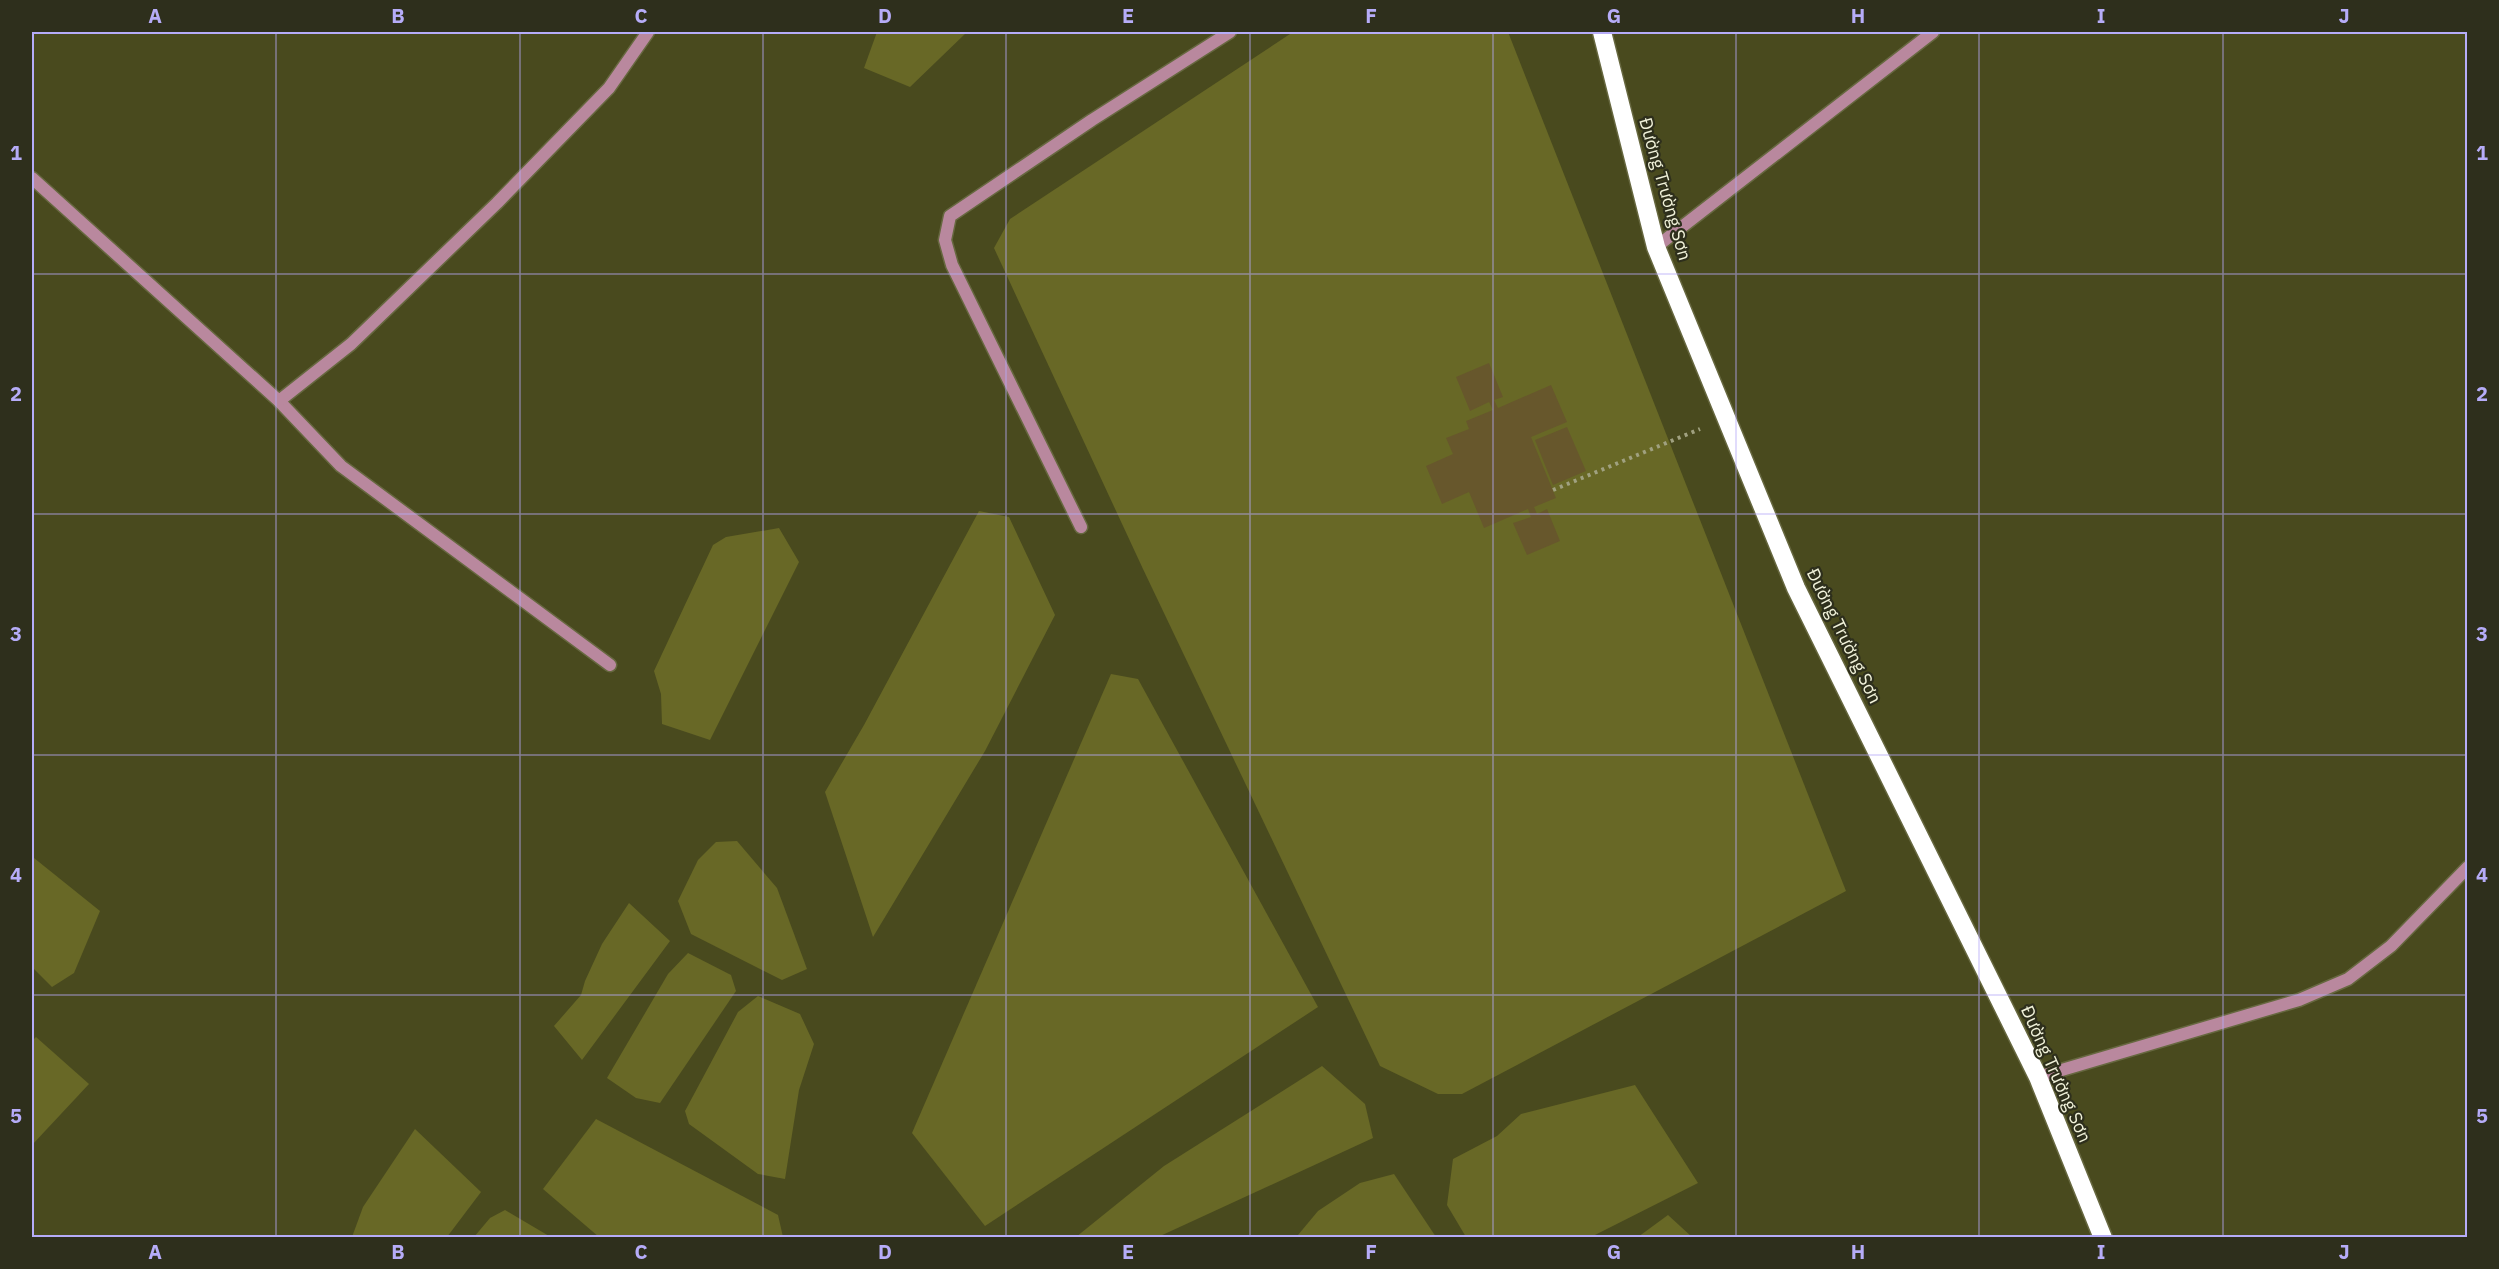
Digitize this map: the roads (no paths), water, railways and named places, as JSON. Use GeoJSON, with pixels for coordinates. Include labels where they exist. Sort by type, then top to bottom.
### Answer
{"type":"FeatureCollection","features":[{"type":"Feature","properties":{"kind":"highway","name":"Đường Trường Sơn"},"geometry":{"type":"LineString","coordinates":[[1602,32],[1656,247],[1796,588],[2038,1077],[2103,1238]]}},
{"type":"Feature","properties":{"kind":"street"},"geometry":{"type":"LineString","coordinates":[[279,401],[351,344],[497,203],[609,88],[648,32]]}},
{"type":"Feature","properties":{"kind":"street"},"geometry":{"type":"LineString","coordinates":[[1081,527],[952,265],[945,240],[950,216],[1092,120],[1230,32]]}},
{"type":"Feature","properties":{"kind":"street"},"geometry":{"type":"LineString","coordinates":[[1656,247],[1933,32]]}},
{"type":"Feature","properties":{"kind":"street"},"geometry":{"type":"LineString","coordinates":[[32,178],[279,401],[341,466],[610,665]]}},
{"type":"Feature","properties":{"kind":"street"},"geometry":{"type":"LineString","coordinates":[[2038,1077],[2299,1000],[2348,979],[2391,946],[2468,867]]}}]}
